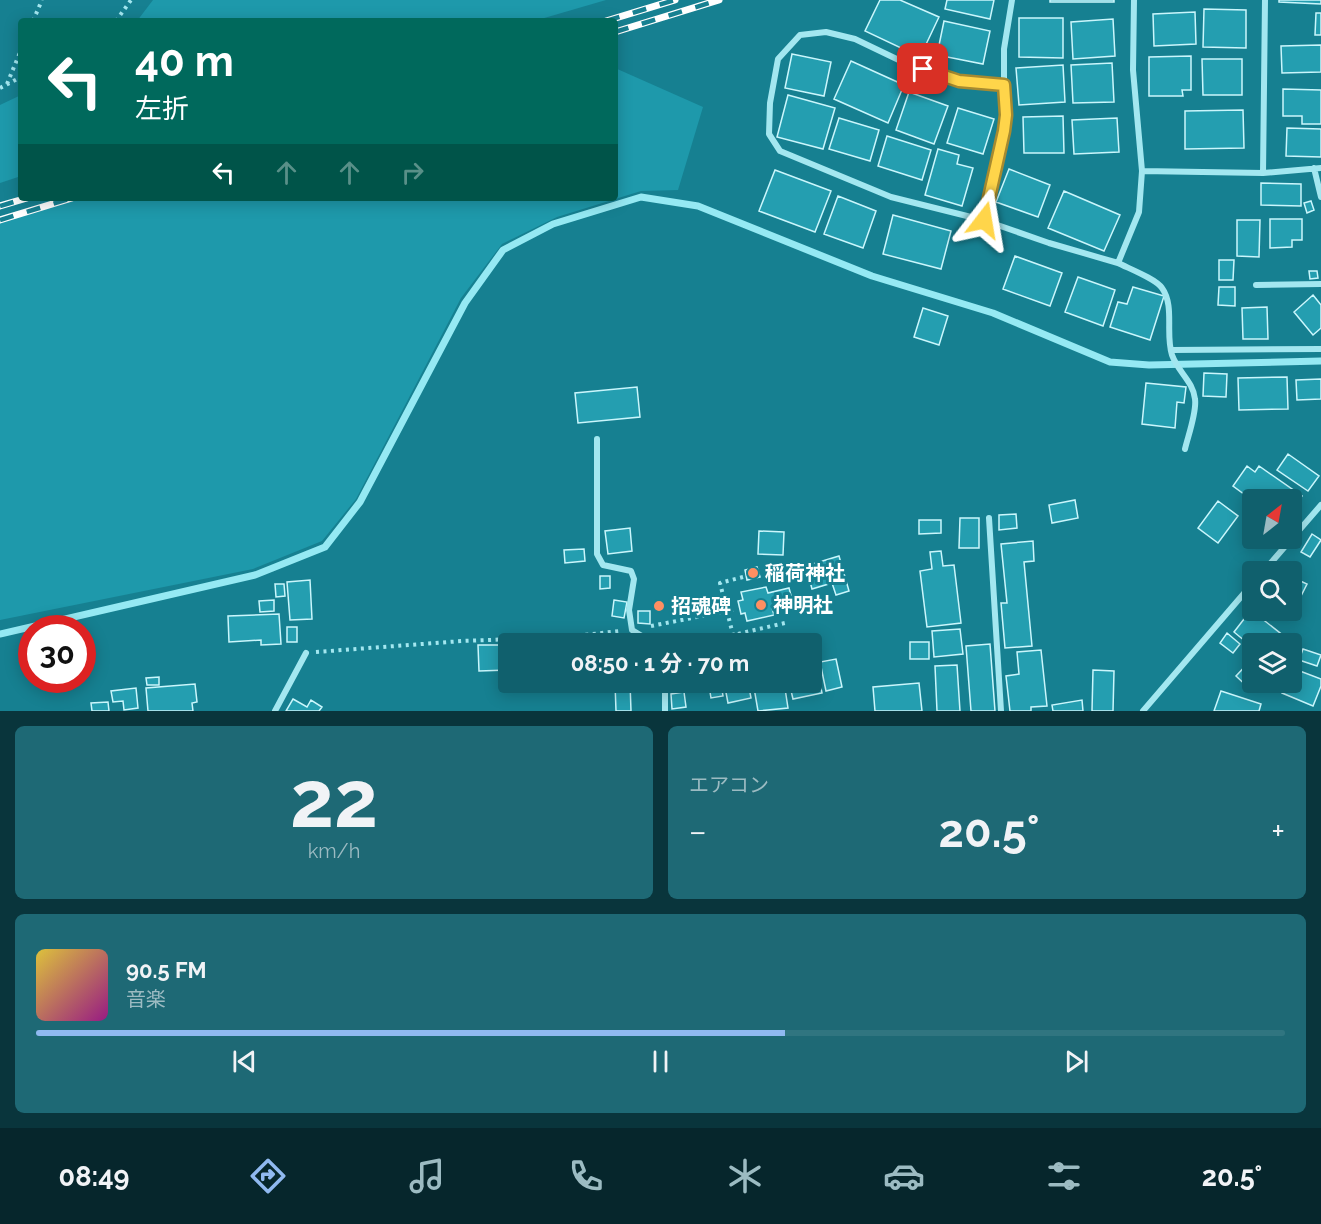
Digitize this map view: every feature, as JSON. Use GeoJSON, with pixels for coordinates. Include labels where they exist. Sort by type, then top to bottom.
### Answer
{"type":"FeatureCollection","features":[{"type":"Feature","properties":{"kind":"street"},"geometry":{"type":"LineString","coordinates":[[984,220],[1002,147],[1006,115],[1004,49],[1011,0]]}},
{"type":"Feature","properties":{"kind":"street"},"geometry":{"type":"LineString","coordinates":[[1119,263],[1139,212],[1142,171],[1133,70],[1134,0]]}},
{"type":"Feature","properties":{"kind":"street"},"geometry":{"type":"LineString","coordinates":[[1263,173],[1265,0]]}},
{"type":"Feature","properties":{"kind":"street"},"geometry":{"type":"LineString","coordinates":[[1004,85],[959,81],[905,63],[855,39],[826,32],[800,35],[778,59],[770,103],[769,134],[780,151],[891,197],[984,220],[1049,243],[1119,263],[1160,285],[1168,297],[1172,352],[1180,371],[1192,385],[1196,402],[1185,449]]}},
{"type":"Feature","properties":{"kind":"street"},"geometry":{"type":"LineString","coordinates":[[1142,171],[1263,173],[1317,168],[1321,197]]}},
{"type":"Feature","properties":{"kind":"street"},"geometry":{"type":"LineString","coordinates":[[1256,285],[1321,284]]}},
{"type":"Feature","properties":{"kind":"street"},"geometry":{"type":"LineString","coordinates":[[1172,352],[1321,349]]}},
{"type":"Feature","properties":{"kind":"street"},"geometry":{"type":"LineString","coordinates":[[597,439],[597,554],[603,565],[631,571],[634,579],[629,610],[632,630],[637,633]]}},
{"type":"Feature","properties":{"kind":"street"},"geometry":{"type":"LineString","coordinates":[[1273,561],[1321,505]]}},
{"type":"Feature","properties":{"kind":"street"},"geometry":{"type":"LineString","coordinates":[[989,518],[1001,711]]}},
{"type":"Feature","properties":{"kind":"street"},"geometry":{"type":"LineString","coordinates":[[1143,711],[1242,596]]}},
{"type":"Feature","properties":{"kind":"street"},"geometry":{"type":"LineString","coordinates":[[274,711],[306,653]]}},
{"type":"Feature","properties":{"kind":"street"},"geometry":{"type":"LineString","coordinates":[[665,693],[665,711]]}},
{"type":"Feature","properties":{"kind":"path"},"geometry":{"type":"LineString","coordinates":[[34,18],[42,0]]}},
{"type":"Feature","properties":{"kind":"path"},"geometry":{"type":"LineString","coordinates":[[118,18],[131,0]]}},
{"type":"Feature","properties":{"kind":"path"},"geometry":{"type":"LineString","coordinates":[[7,84],[18,57]]}},
{"type":"Feature","properties":{"kind":"path"},"geometry":{"type":"LineString","coordinates":[[0,88],[18,78]]}},
{"type":"Feature","properties":{"kind":"path"},"geometry":{"type":"LineString","coordinates":[[743,577],[720,583],[730,610],[733,635],[785,624]]}},
{"type":"Feature","properties":{"kind":"path"},"geometry":{"type":"LineString","coordinates":[[306,653],[462,641],[566,637],[632,630],[730,610]]}},
{"type":"Feature","properties":{"kind":"shaded area"},"geometry":{"type":"Polygon","coordinates":[[[153,0],[606,0],[544,18],[139,18],[153,0]]]}},
{"type":"Feature","properties":{"kind":"shaded area"},"geometry":{"type":"Polygon","coordinates":[[[618,69],[703,107],[678,190],[641,191],[618,198],[618,69]]]}},
{"type":"Feature","properties":{"kind":"shaded area"},"geometry":{"type":"Polygon","coordinates":[[[18,96],[18,177],[0,183],[0,105],[18,96]]]}},
{"type":"Feature","properties":{"kind":"shaded area"},"geometry":{"type":"Polygon","coordinates":[[[57,201],[609,201],[557,217],[502,244],[461,298],[356,499],[322,541],[253,569],[0,620],[0,219],[57,201]]]}},
{"type":"Feature","properties":{"kind":"building"},"geometry":{"type":"Polygon","coordinates":[[[880,0],[900,0],[939,17],[920,57],[865,31],[880,0]]]}},
{"type":"Feature","properties":{"kind":"building"},"geometry":{"type":"Polygon","coordinates":[[[947,0],[994,0],[990,19],[945,9],[947,0]]]}},
{"type":"Feature","properties":{"kind":"building"},"geometry":{"type":"Polygon","coordinates":[[[1050,0],[1114,0],[1114,2],[1050,2],[1050,0]]]}},
{"type":"Feature","properties":{"kind":"building"},"geometry":{"type":"Polygon","coordinates":[[[1279,0],[1321,0],[1321,4],[1279,2],[1279,0]]]}},
{"type":"Feature","properties":{"kind":"building"},"geometry":{"type":"Polygon","coordinates":[[[1204,9],[1246,10],[1246,48],[1203,47],[1204,9]]]}},
{"type":"Feature","properties":{"kind":"building"},"geometry":{"type":"Polygon","coordinates":[[[1195,12],[1196,44],[1154,46],[1153,14],[1195,12]]]}},
{"type":"Feature","properties":{"kind":"building"},"geometry":{"type":"Polygon","coordinates":[[[1316,13],[1321,13],[1321,35],[1315,35],[1316,13]]]}},
{"type":"Feature","properties":{"kind":"building"},"geometry":{"type":"Polygon","coordinates":[[[1019,18],[1063,18],[1063,58],[1019,57],[1019,18]]]}},
{"type":"Feature","properties":{"kind":"building"},"geometry":{"type":"Polygon","coordinates":[[[1113,19],[1115,56],[1073,59],[1071,22],[1113,19]]]}},
{"type":"Feature","properties":{"kind":"building"},"geometry":{"type":"Polygon","coordinates":[[[944,21],[990,31],[983,64],[937,55],[944,21]]]}},
{"type":"Feature","properties":{"kind":"building"},"geometry":{"type":"Polygon","coordinates":[[[1321,45],[1321,72],[1282,73],[1281,46],[1321,45]]]}},
{"type":"Feature","properties":{"kind":"building"},"geometry":{"type":"Polygon","coordinates":[[[792,54],[831,62],[824,96],[785,88],[792,54]]]}},
{"type":"Feature","properties":{"kind":"building"},"geometry":{"type":"Polygon","coordinates":[[[1191,56],[1191,90],[1182,90],[1183,96],[1149,96],[1149,57],[1191,56]]]}},
{"type":"Feature","properties":{"kind":"building"},"geometry":{"type":"Polygon","coordinates":[[[1202,59],[1242,59],[1242,95],[1203,95],[1202,59]]]}},
{"type":"Feature","properties":{"kind":"building"},"geometry":{"type":"Polygon","coordinates":[[[851,61],[904,85],[888,123],[834,99],[851,61]]]}},
{"type":"Feature","properties":{"kind":"building"},"geometry":{"type":"Polygon","coordinates":[[[1112,63],[1114,102],[1073,103],[1071,65],[1112,63]]]}},
{"type":"Feature","properties":{"kind":"building"},"geometry":{"type":"Polygon","coordinates":[[[1063,65],[1065,102],[1019,105],[1016,68],[1063,65]]]}},
{"type":"Feature","properties":{"kind":"building"},"geometry":{"type":"Polygon","coordinates":[[[1283,89],[1321,90],[1321,124],[1302,124],[1302,116],[1283,116],[1283,89]]]}},
{"type":"Feature","properties":{"kind":"building"},"geometry":{"type":"Polygon","coordinates":[[[909,92],[948,106],[934,144],[896,130],[909,92]]]}},
{"type":"Feature","properties":{"kind":"building"},"geometry":{"type":"Polygon","coordinates":[[[788,95],[835,108],[823,149],[777,137],[788,95]]]}},
{"type":"Feature","properties":{"kind":"building"},"geometry":{"type":"Polygon","coordinates":[[[958,108],[994,119],[983,154],[947,143],[958,108]]]}},
{"type":"Feature","properties":{"kind":"building"},"geometry":{"type":"Polygon","coordinates":[[[1243,110],[1244,148],[1185,149],[1185,111],[1243,110]]]}},
{"type":"Feature","properties":{"kind":"building"},"geometry":{"type":"Polygon","coordinates":[[[1063,116],[1064,153],[1024,153],[1023,117],[1063,116]]]}},
{"type":"Feature","properties":{"kind":"building"},"geometry":{"type":"Polygon","coordinates":[[[839,118],[879,130],[870,161],[829,149],[839,118]]]}},
{"type":"Feature","properties":{"kind":"building"},"geometry":{"type":"Polygon","coordinates":[[[1117,118],[1119,152],[1074,154],[1072,120],[1117,118]]]}},
{"type":"Feature","properties":{"kind":"building"},"geometry":{"type":"Polygon","coordinates":[[[1287,128],[1321,129],[1321,157],[1286,156],[1287,128]]]}},
{"type":"Feature","properties":{"kind":"building"},"geometry":{"type":"Polygon","coordinates":[[[887,136],[931,150],[922,180],[878,166],[887,136]]]}},
{"type":"Feature","properties":{"kind":"building"},"geometry":{"type":"Polygon","coordinates":[[[938,149],[959,155],[957,164],[973,168],[962,206],[925,195],[938,149]]]}},
{"type":"Feature","properties":{"kind":"building"},"geometry":{"type":"Polygon","coordinates":[[[1009,169],[1050,185],[1038,217],[996,202],[1009,169]]]}},
{"type":"Feature","properties":{"kind":"building"},"geometry":{"type":"Polygon","coordinates":[[[775,170],[831,191],[815,232],[759,211],[775,170]]]}},
{"type":"Feature","properties":{"kind":"building"},"geometry":{"type":"Polygon","coordinates":[[[1261,183],[1301,184],[1301,206],[1261,205],[1261,183]]]}},
{"type":"Feature","properties":{"kind":"building"},"geometry":{"type":"Polygon","coordinates":[[[1064,191],[1120,215],[1104,251],[1048,228],[1064,191]]]}},
{"type":"Feature","properties":{"kind":"building"},"geometry":{"type":"Polygon","coordinates":[[[838,196],[876,211],[863,248],[824,234],[838,196]]]}},
{"type":"Feature","properties":{"kind":"building"},"geometry":{"type":"Polygon","coordinates":[[[1311,201],[1314,210],[1307,213],[1304,203],[1311,201]]]}},
{"type":"Feature","properties":{"kind":"building"},"geometry":{"type":"Polygon","coordinates":[[[893,215],[951,231],[941,269],[883,254],[893,215]]]}},
{"type":"Feature","properties":{"kind":"building"},"geometry":{"type":"Polygon","coordinates":[[[1270,219],[1302,219],[1302,240],[1292,240],[1292,247],[1270,248],[1270,219]]]}},
{"type":"Feature","properties":{"kind":"building"},"geometry":{"type":"Polygon","coordinates":[[[1237,220],[1260,220],[1259,257],[1237,256],[1237,220]]]}},
{"type":"Feature","properties":{"kind":"building"},"geometry":{"type":"Polygon","coordinates":[[[1015,256],[1062,273],[1050,306],[1003,289],[1015,256]]]}},
{"type":"Feature","properties":{"kind":"building"},"geometry":{"type":"Polygon","coordinates":[[[1219,260],[1234,260],[1233,280],[1219,280],[1219,260]]]}},
{"type":"Feature","properties":{"kind":"building"},"geometry":{"type":"Polygon","coordinates":[[[1309,271],[1317,271],[1318,278],[1310,279],[1309,271]]]}},
{"type":"Feature","properties":{"kind":"building"},"geometry":{"type":"Polygon","coordinates":[[[1078,277],[1115,290],[1103,326],[1065,312],[1078,277]]]}},
{"type":"Feature","properties":{"kind":"building"},"geometry":{"type":"Polygon","coordinates":[[[1133,287],[1164,296],[1150,340],[1110,327],[1118,302],[1127,304],[1133,287]]]}},
{"type":"Feature","properties":{"kind":"building"},"geometry":{"type":"Polygon","coordinates":[[[1219,287],[1235,287],[1235,306],[1218,305],[1219,287]]]}},
{"type":"Feature","properties":{"kind":"building"},"geometry":{"type":"Polygon","coordinates":[[[1313,295],[1321,305],[1321,328],[1313,335],[1294,312],[1313,295]]]}},
{"type":"Feature","properties":{"kind":"building"},"geometry":{"type":"Polygon","coordinates":[[[1267,307],[1268,339],[1243,339],[1242,308],[1267,307]]]}},
{"type":"Feature","properties":{"kind":"building"},"geometry":{"type":"Polygon","coordinates":[[[923,308],[948,316],[939,345],[914,337],[923,308]]]}},
{"type":"Feature","properties":{"kind":"building"},"geometry":{"type":"Polygon","coordinates":[[[1204,373],[1227,374],[1226,397],[1203,396],[1204,373]]]}},
{"type":"Feature","properties":{"kind":"building"},"geometry":{"type":"Polygon","coordinates":[[[1287,377],[1288,409],[1239,410],[1238,378],[1287,377]]]}},
{"type":"Feature","properties":{"kind":"building"},"geometry":{"type":"Polygon","coordinates":[[[1321,379],[1321,399],[1297,400],[1296,380],[1321,379]]]}},
{"type":"Feature","properties":{"kind":"building"},"geometry":{"type":"Polygon","coordinates":[[[1146,383],[1186,387],[1184,403],[1177,402],[1175,428],[1142,424],[1146,383]]]}},
{"type":"Feature","properties":{"kind":"building"},"geometry":{"type":"Polygon","coordinates":[[[637,387],[640,417],[578,423],[575,393],[637,387]]]}},
{"type":"Feature","properties":{"kind":"building"},"geometry":{"type":"Polygon","coordinates":[[[1288,454],[1319,476],[1308,491],[1277,470],[1288,454]]]}},
{"type":"Feature","properties":{"kind":"building"},"geometry":{"type":"Polygon","coordinates":[[[1247,466],[1255,472],[1259,466],[1292,489],[1242,489],[1242,493],[1233,486],[1247,466]]]}},
{"type":"Feature","properties":{"kind":"building"},"geometry":{"type":"Polygon","coordinates":[[[1075,500],[1078,518],[1052,523],[1049,505],[1075,500]]]}},
{"type":"Feature","properties":{"kind":"building"},"geometry":{"type":"Polygon","coordinates":[[[1218,501],[1238,516],[1218,543],[1198,528],[1218,501]]]}},
{"type":"Feature","properties":{"kind":"building"},"geometry":{"type":"Polygon","coordinates":[[[1016,514],[1017,528],[999,530],[999,515],[1016,514]]]}},
{"type":"Feature","properties":{"kind":"building"},"geometry":{"type":"Polygon","coordinates":[[[960,518],[979,518],[979,548],[959,548],[960,518]]]}},
{"type":"Feature","properties":{"kind":"building"},"geometry":{"type":"Polygon","coordinates":[[[919,520],[941,520],[941,533],[919,534],[919,520]]]}},
{"type":"Feature","properties":{"kind":"building"},"geometry":{"type":"Polygon","coordinates":[[[630,528],[632,551],[608,554],[605,531],[630,528]]]}},
{"type":"Feature","properties":{"kind":"building"},"geometry":{"type":"Polygon","coordinates":[[[759,531],[784,532],[783,555],[758,554],[759,531]]]}},
{"type":"Feature","properties":{"kind":"building"},"geometry":{"type":"Polygon","coordinates":[[[1312,534],[1321,540],[1310,557],[1301,552],[1312,534]]]}},
{"type":"Feature","properties":{"kind":"building"},"geometry":{"type":"Polygon","coordinates":[[[1033,541],[1034,561],[1024,562],[1032,646],[1005,648],[1001,603],[1007,603],[1001,544],[1033,541]]]}},
{"type":"Feature","properties":{"kind":"building"},"geometry":{"type":"Polygon","coordinates":[[[584,549],[585,561],[565,563],[564,550],[584,549]]]}},
{"type":"Feature","properties":{"kind":"building"},"geometry":{"type":"Polygon","coordinates":[[[941,551],[943,566],[954,565],[961,623],[927,627],[920,571],[932,569],[930,552],[941,551]]]}},
{"type":"Feature","properties":{"kind":"building"},"geometry":{"type":"Polygon","coordinates":[[[839,556],[849,591],[836,595],[832,583],[812,589],[806,566],[839,556]]]}},
{"type":"Feature","properties":{"kind":"building","name":"稲荷神社"},"geometry":{"type":"Polygon","coordinates":[[[757,567],[760,577],[747,580],[745,570],[757,567]]]}},
{"type":"Feature","properties":{"kind":"building"},"geometry":{"type":"Polygon","coordinates":[[[600,576],[610,576],[610,588],[600,589],[600,576]]]}},
{"type":"Feature","properties":{"kind":"building"},"geometry":{"type":"Polygon","coordinates":[[[310,580],[312,619],[290,620],[287,582],[310,580]]]}},
{"type":"Feature","properties":{"kind":"building"},"geometry":{"type":"Polygon","coordinates":[[[1302,582],[1307,584],[1302,594],[1302,582]]]}},
{"type":"Feature","properties":{"kind":"building"},"geometry":{"type":"Polygon","coordinates":[[[275,584],[284,584],[285,596],[276,597],[275,584]]]}},
{"type":"Feature","properties":{"kind":"building","name":"神明社"},"geometry":{"type":"Polygon","coordinates":[[[766,587],[768,593],[789,588],[793,603],[772,608],[774,615],[747,621],[745,613],[741,614],[738,601],[743,600],[741,592],[766,587]]]}},
{"type":"Feature","properties":{"kind":"building"},"geometry":{"type":"Polygon","coordinates":[[[274,600],[274,611],[260,612],[259,601],[274,600]]]}},
{"type":"Feature","properties":{"kind":"building"},"geometry":{"type":"Polygon","coordinates":[[[614,600],[627,602],[624,618],[612,616],[614,600]]]}},
{"type":"Feature","properties":{"kind":"building"},"geometry":{"type":"Polygon","coordinates":[[[638,611],[650,611],[650,624],[638,623],[638,611]]]}},
{"type":"Feature","properties":{"kind":"building"},"geometry":{"type":"Polygon","coordinates":[[[279,614],[281,644],[261,645],[261,640],[229,642],[228,616],[279,614]]]}},
{"type":"Feature","properties":{"kind":"building"},"geometry":{"type":"Polygon","coordinates":[[[1242,621],[1265,621],[1280,633],[1242,633],[1242,639],[1234,632],[1242,621]]]}},
{"type":"Feature","properties":{"kind":"building"},"geometry":{"type":"Polygon","coordinates":[[[287,627],[297,627],[297,642],[287,642],[287,627]]]}},
{"type":"Feature","properties":{"kind":"building"},"geometry":{"type":"Polygon","coordinates":[[[960,629],[963,654],[934,657],[932,631],[960,629]]]}},
{"type":"Feature","properties":{"kind":"building"},"geometry":{"type":"Polygon","coordinates":[[[1227,633],[1240,644],[1233,653],[1220,643],[1227,633]]]}},
{"type":"Feature","properties":{"kind":"building"},"geometry":{"type":"Polygon","coordinates":[[[910,642],[929,642],[929,659],[910,659],[910,642]]]}},
{"type":"Feature","properties":{"kind":"building"},"geometry":{"type":"Polygon","coordinates":[[[990,644],[995,711],[971,711],[966,646],[990,644]]]}},
{"type":"Feature","properties":{"kind":"building"},"geometry":{"type":"Polygon","coordinates":[[[478,645],[498,645],[498,670],[479,671],[478,645]]]}},
{"type":"Feature","properties":{"kind":"building"},"geometry":{"type":"Polygon","coordinates":[[[1303,649],[1321,655],[1317,666],[1302,661],[1303,649]]]}},
{"type":"Feature","properties":{"kind":"building"},"geometry":{"type":"Polygon","coordinates":[[[1041,650],[1047,706],[1031,707],[1031,711],[1010,711],[1006,676],[1019,674],[1017,652],[1041,650]]]}},
{"type":"Feature","properties":{"kind":"building"},"geometry":{"type":"Polygon","coordinates":[[[836,659],[842,687],[826,691],[822,662],[836,659]]]}},
{"type":"Feature","properties":{"kind":"building"},"geometry":{"type":"Polygon","coordinates":[[[957,665],[960,711],[937,711],[935,666],[957,665]]]}},
{"type":"Feature","properties":{"kind":"building"},"geometry":{"type":"Polygon","coordinates":[[[1093,670],[1114,671],[1113,711],[1092,711],[1093,670]]]}},
{"type":"Feature","properties":{"kind":"building"},"geometry":{"type":"Polygon","coordinates":[[[1242,670],[1242,682],[1236,676],[1242,670]]]}},
{"type":"Feature","properties":{"kind":"building"},"geometry":{"type":"Polygon","coordinates":[[[1302,672],[1321,679],[1321,686],[1313,706],[1282,693],[1302,693],[1302,672]]]}},
{"type":"Feature","properties":{"kind":"building"},"geometry":{"type":"Polygon","coordinates":[[[159,677],[159,685],[147,685],[146,678],[159,677]]]}},
{"type":"Feature","properties":{"kind":"building"},"geometry":{"type":"Polygon","coordinates":[[[919,683],[922,711],[875,711],[873,687],[919,683]]]}},
{"type":"Feature","properties":{"kind":"building"},"geometry":{"type":"Polygon","coordinates":[[[195,684],[197,702],[192,703],[193,711],[148,711],[146,688],[195,684]]]}},
{"type":"Feature","properties":{"kind":"building"},"geometry":{"type":"Polygon","coordinates":[[[136,688],[138,708],[124,710],[123,701],[113,702],[111,691],[136,688]]]}},
{"type":"Feature","properties":{"kind":"building"},"geometry":{"type":"Polygon","coordinates":[[[1221,691],[1261,704],[1259,711],[1214,711],[1221,691]]]}},
{"type":"Feature","properties":{"kind":"building"},"geometry":{"type":"Polygon","coordinates":[[[615,693],[630,693],[631,711],[616,711],[615,693]]]}},
{"type":"Feature","properties":{"kind":"building"},"geometry":{"type":"Polygon","coordinates":[[[684,693],[686,707],[672,709],[671,694],[684,693]]]}},
{"type":"Feature","properties":{"kind":"building"},"geometry":{"type":"Polygon","coordinates":[[[710,693],[722,693],[723,696],[711,698],[710,693]]]}},
{"type":"Feature","properties":{"kind":"building"},"geometry":{"type":"Polygon","coordinates":[[[726,693],[750,693],[751,698],[728,703],[726,693]]]}},
{"type":"Feature","properties":{"kind":"building"},"geometry":{"type":"Polygon","coordinates":[[[755,693],[786,693],[788,708],[758,711],[755,693]]]}},
{"type":"Feature","properties":{"kind":"building"},"geometry":{"type":"Polygon","coordinates":[[[792,693],[822,693],[793,699],[792,693]]]}},
{"type":"Feature","properties":{"kind":"building"},"geometry":{"type":"Polygon","coordinates":[[[293,699],[307,707],[311,700],[322,707],[319,711],[286,711],[293,699]]]}},
{"type":"Feature","properties":{"kind":"building"},"geometry":{"type":"Polygon","coordinates":[[[1082,700],[1083,711],[1053,711],[1052,705],[1082,700]]]}},
{"type":"Feature","properties":{"kind":"building"},"geometry":{"type":"Polygon","coordinates":[[[108,702],[109,711],[92,711],[91,703],[108,702]]]}},
{"type":"Feature","properties":{"kind":"waterway"},"geometry":{"type":"LineString","coordinates":[[0,634],[255,575],[325,547],[360,502],[465,303],[503,250],[553,224],[641,197],[698,206],[872,276],[993,313],[1110,362],[1149,365],[1321,361]]}},
{"type":"Feature","properties":{"kind":"railway"},"geometry":{"type":"LineString","coordinates":[[616,18],[675,0]]}},
{"type":"Feature","properties":{"kind":"railway"},"geometry":{"type":"LineString","coordinates":[[618,31],[719,0]]}},
{"type":"Feature","properties":{"kind":"railway"},"geometry":{"type":"LineString","coordinates":[[0,206],[18,201]]}},
{"type":"Feature","properties":{"kind":"railway"},"geometry":{"type":"LineString","coordinates":[[0,220],[62,201]]}},
{"type":"Feature","properties":{"kind":"place","name":"稲荷神社"},"geometry":{"type":"Point","coordinates":[753,573]}},
{"type":"Feature","properties":{"kind":"place","name":"神明社"},"geometry":{"type":"Point","coordinates":[761,605]}},
{"type":"Feature","properties":{"kind":"place","name":"招魂碑"},"geometry":{"type":"Point","coordinates":[659,606]}},
{"type":"Feature","properties":{"kind":"route"},"geometry":{"type":"LineString","coordinates":[[923,69],[959,81],[1004,85],[1006,115],[1002,147],[984,220]]}}]}
